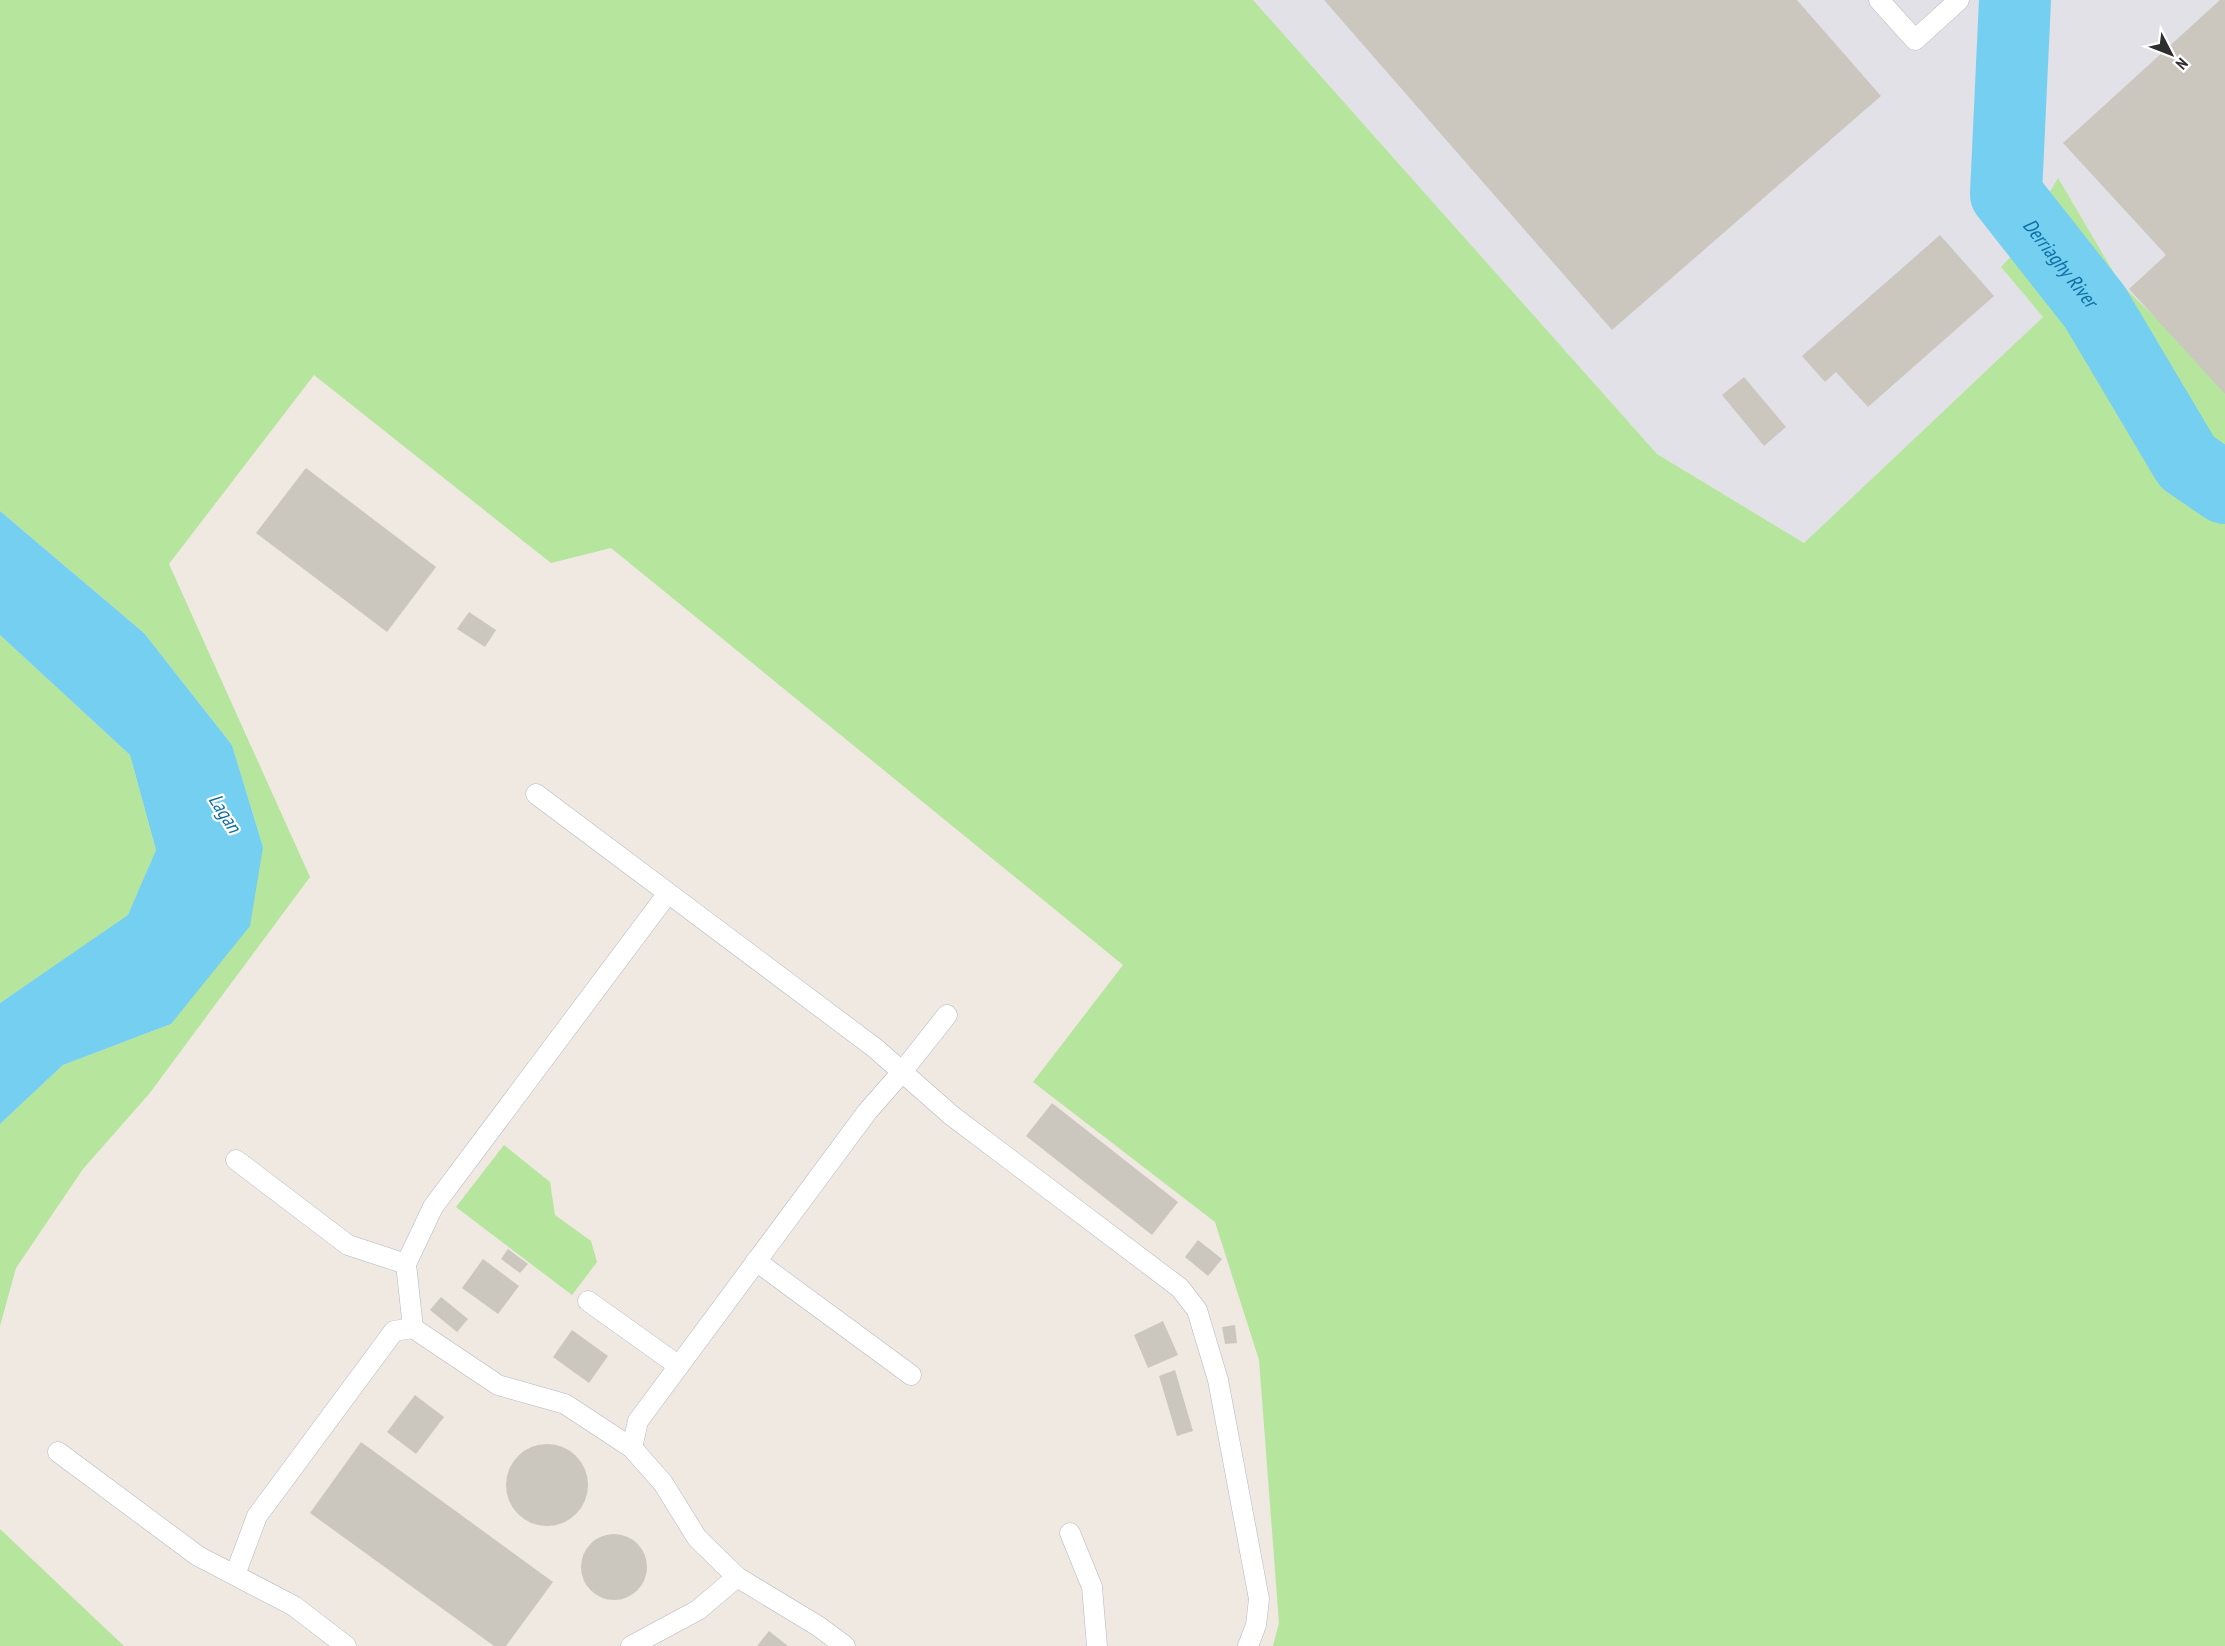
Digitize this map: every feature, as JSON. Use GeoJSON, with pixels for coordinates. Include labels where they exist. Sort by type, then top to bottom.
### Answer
{"type":"FeatureCollection","features":[{"type":"Feature","properties":{"kind":"lane"},"geometry":{"type":"LineString","coordinates":[[1879,0],[1915,40],[1959,0]]}},
{"type":"Feature","properties":{"kind":"lane"},"geometry":{"type":"LineString","coordinates":[[536,794],[875,1048],[951,1115],[1180,1287],[1197,1310],[1218,1380],[1259,1599],[1256,1625],[1248,1646]]}},
{"type":"Feature","properties":{"kind":"lane"},"geometry":{"type":"LineString","coordinates":[[413,1328],[406,1264],[433,1207],[668,893]]}},
{"type":"Feature","properties":{"kind":"lane"},"geometry":{"type":"LineString","coordinates":[[632,1448],[639,1421],[867,1112],[902,1072],[946,1015]]}},
{"type":"Feature","properties":{"kind":"lane"},"geometry":{"type":"LineString","coordinates":[[236,1160],[348,1245],[406,1264]]}},
{"type":"Feature","properties":{"kind":"lane"},"geometry":{"type":"LineString","coordinates":[[756,1261],[911,1375]]}},
{"type":"Feature","properties":{"kind":"lane"},"geometry":{"type":"LineString","coordinates":[[588,1301],[679,1366]]}},
{"type":"Feature","properties":{"kind":"lane"},"geometry":{"type":"LineString","coordinates":[[235,1575],[257,1516],[394,1330],[413,1328],[498,1385],[565,1404],[632,1448],[663,1484],[697,1538],[737,1577],[818,1626],[845,1646]]}},
{"type":"Feature","properties":{"kind":"lane"},"geometry":{"type":"LineString","coordinates":[[58,1452],[198,1556],[294,1606],[346,1646]]}},
{"type":"Feature","properties":{"kind":"lane"},"geometry":{"type":"LineString","coordinates":[[1070,1533],[1092,1587],[1097,1646]]}},
{"type":"Feature","properties":{"kind":"lane"},"geometry":{"type":"LineString","coordinates":[[631,1646],[698,1610],[737,1577]]}},
{"type":"Feature","properties":{"kind":"shaded area"},"geometry":{"type":"Polygon","coordinates":[[[1253,0],[2225,0],[2225,386],[2120,283],[2058,179],[2015,252],[2001,267],[2043,317],[1804,543],[1657,454],[1253,0]]]}},
{"type":"Feature","properties":{"kind":"green space"},"geometry":{"type":"Polygon","coordinates":[[[0,0],[1253,0],[1657,454],[1804,543],[2043,317],[2001,267],[2015,252],[2058,178],[2120,283],[2225,386],[2225,1646],[1273,1646],[1279,1623],[1259,1360],[1215,1222],[1033,1082],[1123,965],[611,548],[551,563],[314,375],[169,564],[310,877],[149,1094],[83,1169],[16,1268],[0,1326],[0,1124],[63,1065],[171,1024],[263,847],[232,745],[144,633],[0,511],[0,0]]]}},
{"type":"Feature","properties":{"kind":"green space"},"geometry":{"type":"Polygon","coordinates":[[[0,635],[130,755],[156,850],[129,915],[0,1003],[0,635]]]}},
{"type":"Feature","properties":{"kind":"green space"},"geometry":{"type":"Polygon","coordinates":[[[504,1145],[550,1182],[555,1215],[591,1241],[597,1262],[572,1295],[456,1207],[504,1145]]]}},
{"type":"Feature","properties":{"kind":"green space"},"geometry":{"type":"Polygon","coordinates":[[[0,1529],[124,1646],[0,1646],[0,1529]]]}},
{"type":"Feature","properties":{"kind":"water","name":"Lagan"},"geometry":{"type":"Polygon","coordinates":[[[0,511],[144,633],[232,745],[263,847],[250,926],[171,1024],[63,1065],[0,1124],[0,1003],[128,915],[156,850],[130,755],[0,635],[0,511]]]}},
{"type":"Feature","properties":{"kind":"building"},"geometry":{"type":"Polygon","coordinates":[[[1324,0],[1797,0],[1881,96],[1612,330],[1324,0]]]}},
{"type":"Feature","properties":{"kind":"building"},"geometry":{"type":"Polygon","coordinates":[[[2220,0],[2225,0],[2225,394],[2129,289],[2166,255],[2063,143],[2220,0]]]}},
{"type":"Feature","properties":{"kind":"building"},"geometry":{"type":"Polygon","coordinates":[[[1940,235],[1994,296],[1868,407],[1836,372],[1825,382],[1802,356],[1940,235]]]}},
{"type":"Feature","properties":{"kind":"building"},"geometry":{"type":"Polygon","coordinates":[[[1744,377],[1786,427],[1764,446],[1722,395],[1744,377]]]}},
{"type":"Feature","properties":{"kind":"building"},"geometry":{"type":"Polygon","coordinates":[[[306,468],[436,567],[387,632],[256,533],[306,468]]]}},
{"type":"Feature","properties":{"kind":"building"},"geometry":{"type":"Polygon","coordinates":[[[469,612],[496,630],[485,647],[457,629],[469,612]]]}},
{"type":"Feature","properties":{"kind":"building"},"geometry":{"type":"Polygon","coordinates":[[[1052,1103],[1178,1202],[1152,1235],[1026,1136],[1052,1103]]]}},
{"type":"Feature","properties":{"kind":"building"},"geometry":{"type":"Polygon","coordinates":[[[1198,1240],[1222,1259],[1208,1276],[1185,1257],[1198,1240]]]}},
{"type":"Feature","properties":{"kind":"building"},"geometry":{"type":"Polygon","coordinates":[[[508,1249],[528,1264],[520,1273],[501,1259],[508,1249]]]}},
{"type":"Feature","properties":{"kind":"building"},"geometry":{"type":"Polygon","coordinates":[[[483,1259],[519,1286],[498,1314],[462,1288],[483,1259]]]}},
{"type":"Feature","properties":{"kind":"building"},"geometry":{"type":"Polygon","coordinates":[[[441,1297],[468,1319],[457,1332],[430,1310],[441,1297]]]}},
{"type":"Feature","properties":{"kind":"building"},"geometry":{"type":"Polygon","coordinates":[[[1163,1321],[1178,1355],[1148,1368],[1134,1335],[1163,1321]]]}},
{"type":"Feature","properties":{"kind":"building"},"geometry":{"type":"Polygon","coordinates":[[[1235,1325],[1237,1343],[1225,1344],[1222,1327],[1235,1325]]]}},
{"type":"Feature","properties":{"kind":"building"},"geometry":{"type":"Polygon","coordinates":[[[572,1330],[608,1356],[589,1383],[553,1357],[572,1330]]]}},
{"type":"Feature","properties":{"kind":"building"},"geometry":{"type":"Polygon","coordinates":[[[1175,1370],[1193,1431],[1177,1436],[1159,1376],[1175,1370]]]}},
{"type":"Feature","properties":{"kind":"building"},"geometry":{"type":"Polygon","coordinates":[[[415,1395],[444,1417],[416,1454],[387,1432],[415,1395]]]}},
{"type":"Feature","properties":{"kind":"building"},"geometry":{"type":"Polygon","coordinates":[[[361,1442],[553,1582],[506,1646],[494,1646],[310,1513],[361,1442]]]}},
{"type":"Feature","properties":{"kind":"building"},"geometry":{"type":"Polygon","coordinates":[[[539,1444],[555,1444],[570,1451],[581,1462],[588,1477],[585,1501],[576,1514],[555,1526],[539,1526],[524,1519],[513,1508],[506,1493],[506,1477],[513,1462],[524,1451],[539,1444]]]}},
{"type":"Feature","properties":{"kind":"building"},"geometry":{"type":"Polygon","coordinates":[[[608,1534],[620,1534],[632,1539],[642,1549],[647,1567],[645,1580],[632,1595],[620,1600],[608,1600],[596,1595],[586,1585],[581,1573],[581,1561],[586,1549],[596,1539],[608,1534]]]}},
{"type":"Feature","properties":{"kind":"building"},"geometry":{"type":"Polygon","coordinates":[[[769,1631],[788,1646],[757,1646],[769,1631]]]}},
{"type":"Feature","properties":{"kind":"waterway","name":"Derriaghy River"},"geometry":{"type":"LineString","coordinates":[[2015,0],[2006,194],[2095,307],[2187,462],[2225,488]]}}]}
